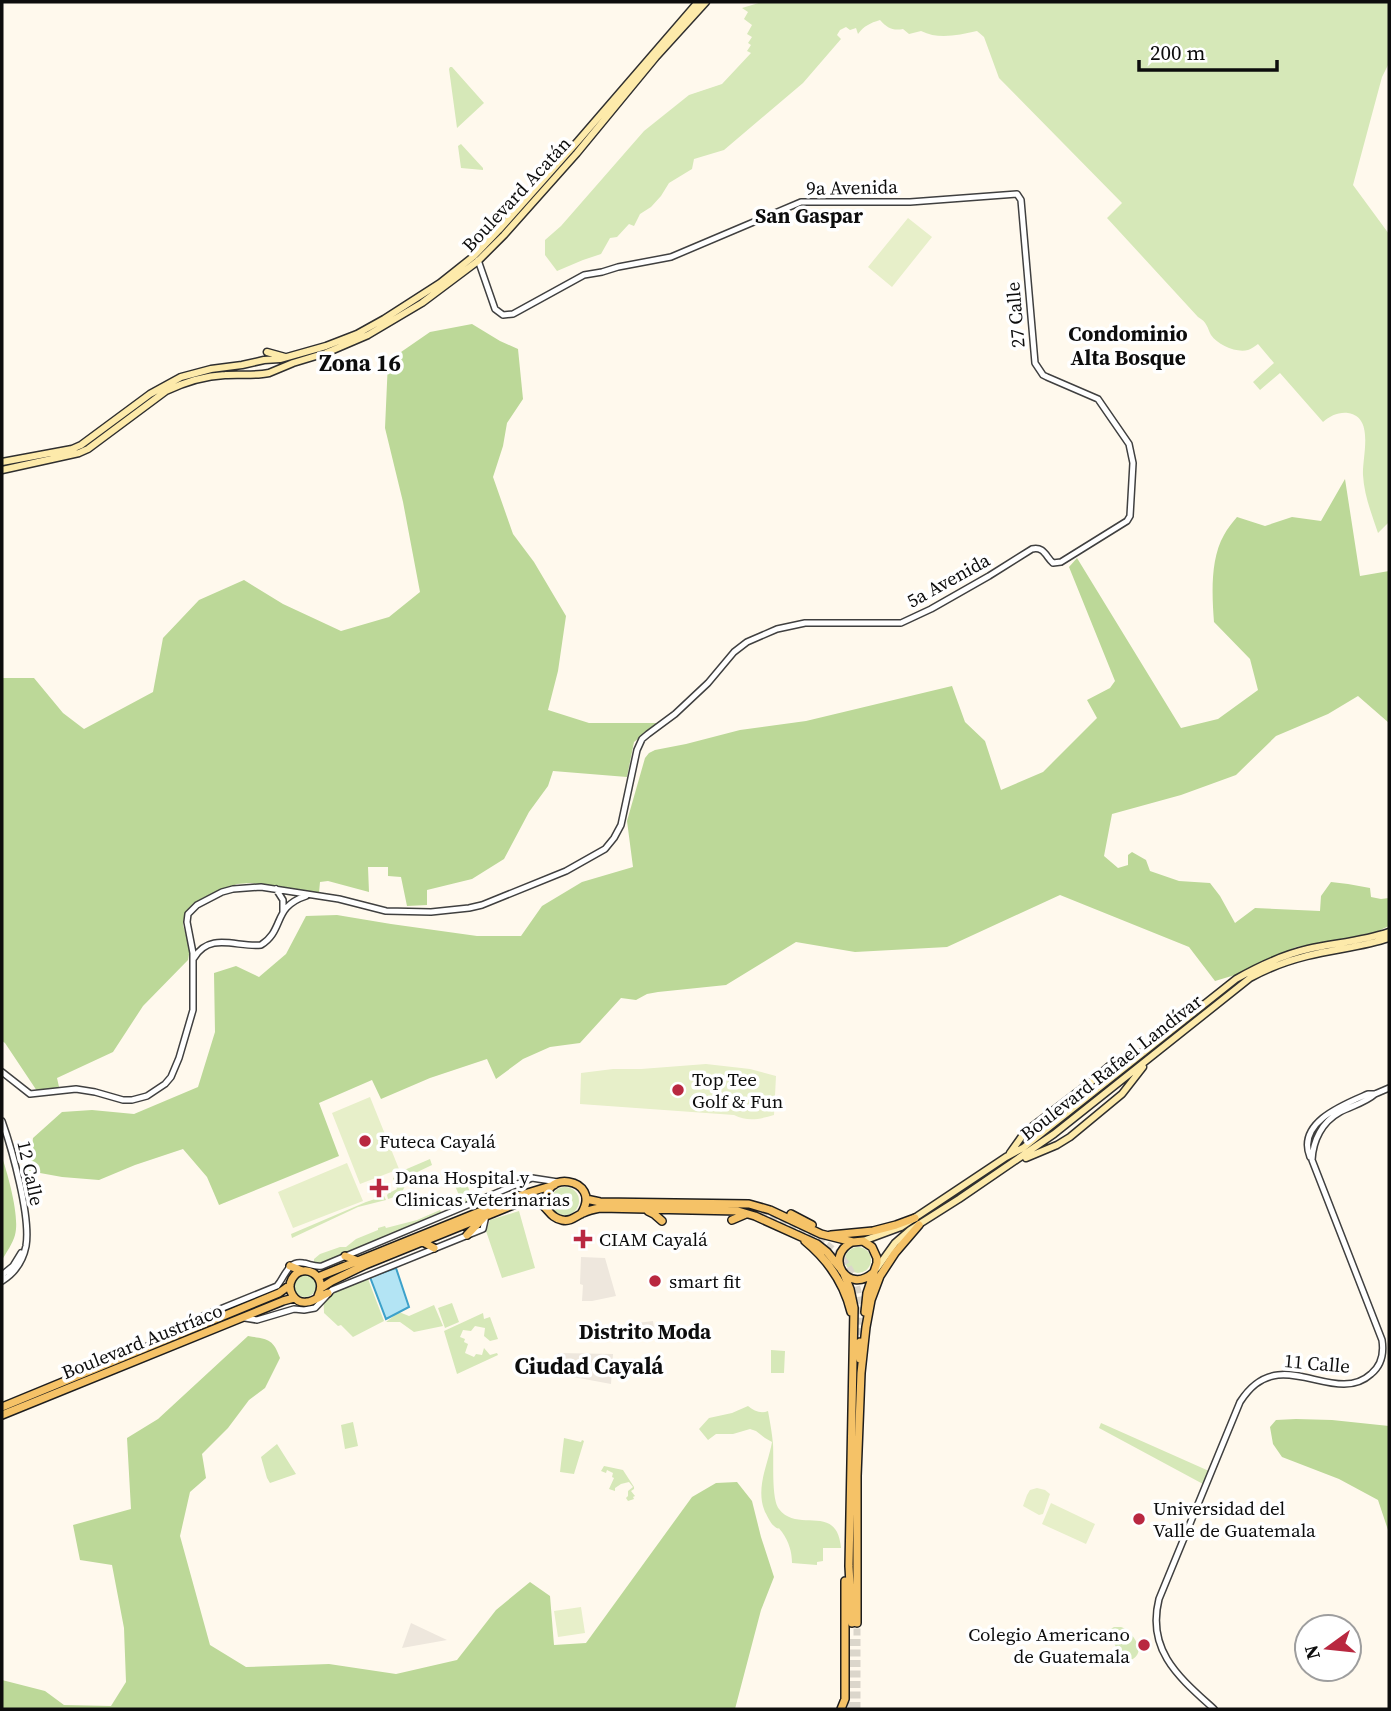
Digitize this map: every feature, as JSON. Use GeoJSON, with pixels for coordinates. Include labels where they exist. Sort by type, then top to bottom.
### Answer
{"type":"FeatureCollection","features":[{"type":"Feature","properties":{"kind":"main road","name":"Boulevard Acatán"},"geometry":{"type":"LineString","coordinates":[[2,462],[81,445],[150,394],[190,373],[280,359],[357,334],[440,283],[476,258],[698,2]]}},
{"type":"Feature","properties":{"kind":"main road","name":"Boulevard Acatán"},"geometry":{"type":"LineString","coordinates":[[2,470],[70,457],[88,449],[166,391],[180,384],[212,376],[263,374],[348,345],[422,303],[504,235],[706,2]]}},
{"type":"Feature","properties":{"kind":"main road"},"geometry":{"type":"LineString","coordinates":[[267,352],[287,357]]}},
{"type":"Feature","properties":{"kind":"main road","name":"Boulevard Rafael Landívar"},"geometry":{"type":"LineString","coordinates":[[863,1241],[917,1221],[981,1184],[1054,1134],[1143,1053],[1223,988],[1257,967],[1295,953],[1389,932]]}},
{"type":"Feature","properties":{"kind":"main road","name":"Boulevard Rafael Landívar"},"geometry":{"type":"LineString","coordinates":[[875,1270],[895,1243],[917,1221],[1118,1078],[1148,1060],[1239,986],[1267,969],[1308,955],[1389,938]]}},
{"type":"Feature","properties":{"kind":"main road"},"geometry":{"type":"LineString","coordinates":[[1006,1157],[1026,1132],[1107,1067],[1118,1060],[1143,1053]]}},
{"type":"Feature","properties":{"kind":"main road"},"geometry":{"type":"LineString","coordinates":[[981,1184],[1034,1154],[1062,1143],[1122,1094],[1148,1060]]}},
{"type":"Feature","properties":{"kind":"main road"},"geometry":{"type":"LineString","coordinates":[[1101,1074],[1109,1072],[1118,1078],[1122,1085],[1122,1094]]}},
{"type":"Feature","properties":{"kind":"main road"},"geometry":{"type":"LineString","coordinates":[[317,1277],[362,1263],[521,1195],[556,1183],[568,1181],[583,1190],[586,1199],[581,1214]]}},
{"type":"Feature","properties":{"kind":"main road"},"geometry":{"type":"LineString","coordinates":[[556,1183],[547,1194],[546,1202],[552,1215],[562,1220],[573,1219],[600,1208],[728,1210],[747,1213],[817,1244],[848,1277],[857,1280],[867,1278],[875,1270]]}},
{"type":"Feature","properties":{"kind":"main road"},"geometry":{"type":"LineString","coordinates":[[652,1203],[663,1195]]}},
{"type":"Feature","properties":{"kind":"main road"},"geometry":{"type":"LineString","coordinates":[[742,1198],[749,1204]]}},
{"type":"Feature","properties":{"kind":"main road"},"geometry":{"type":"LineString","coordinates":[[586,1199],[600,1202],[749,1204],[770,1210],[826,1236],[853,1242],[863,1241],[872,1247],[877,1258],[866,1300],[866,1327]]}},
{"type":"Feature","properties":{"kind":"main road"},"geometry":{"type":"LineString","coordinates":[[421,1239],[523,1201],[542,1204],[549,1210]]}},
{"type":"Feature","properties":{"kind":"main road"},"geometry":{"type":"LineString","coordinates":[[728,1204],[761,1212]]}},
{"type":"Feature","properties":{"kind":"main road"},"geometry":{"type":"LineString","coordinates":[[641,1209],[654,1214],[662,1221]]}},
{"type":"Feature","properties":{"kind":"main road"},"geometry":{"type":"LineString","coordinates":[[732,1220],[747,1213]]}},
{"type":"Feature","properties":{"kind":"main road"},"geometry":{"type":"LineString","coordinates":[[791,1214],[817,1227],[846,1234]]}},
{"type":"Feature","properties":{"kind":"main road"},"geometry":{"type":"LineString","coordinates":[[467,1235],[486,1216]]}},
{"type":"Feature","properties":{"kind":"main road"},"geometry":{"type":"LineString","coordinates":[[826,1236],[873,1231],[917,1221]]}},
{"type":"Feature","properties":{"kind":"main road"},"geometry":{"type":"LineString","coordinates":[[853,1242],[840,1252],[839,1258],[854,1308],[849,1560],[854,1623],[861,1373],[866,1327],[871,1300],[880,1276],[917,1221]]}},
{"type":"Feature","properties":{"kind":"main road"},"geometry":{"type":"LineString","coordinates":[[421,1239],[425,1224]]}},
{"type":"Feature","properties":{"kind":"main road"},"geometry":{"type":"LineString","coordinates":[[797,1235],[822,1256],[836,1276],[848,1301],[853,1323]]}},
{"type":"Feature","properties":{"kind":"main road"},"geometry":{"type":"LineString","coordinates":[[421,1239],[434,1248]]}},
{"type":"Feature","properties":{"kind":"main road"},"geometry":{"type":"LineString","coordinates":[[345,1256],[362,1263]]}},
{"type":"Feature","properties":{"kind":"main road"},"geometry":{"type":"LineString","coordinates":[[358,1278],[362,1263]]}},
{"type":"Feature","properties":{"kind":"main road"},"geometry":{"type":"LineString","coordinates":[[318,1297],[321,1288],[362,1263]]}},
{"type":"Feature","properties":{"kind":"main road"},"geometry":{"type":"LineString","coordinates":[[290,1266],[310,1272],[317,1277],[321,1288]]}},
{"type":"Feature","properties":{"kind":"main road"},"geometry":{"type":"LineString","coordinates":[[302,1271],[295,1275],[290,1285],[295,1298],[305,1303],[328,1293]]}},
{"type":"Feature","properties":{"kind":"main road","name":"Boulevard Austríaco"},"geometry":{"type":"LineString","coordinates":[[2,1407],[192,1330],[279,1293],[290,1285]]}},
{"type":"Feature","properties":{"kind":"main road","name":"Boulevard Austríaco"},"geometry":{"type":"LineString","coordinates":[[2,1415],[295,1298]]}},
{"type":"Feature","properties":{"kind":"main road"},"geometry":{"type":"LineString","coordinates":[[860,1342],[861,1373]]}},
{"type":"Feature","properties":{"kind":"main road"},"geometry":{"type":"LineString","coordinates":[[841,1709],[845,1695],[845,1569],[849,1560]]}},
{"type":"Feature","properties":{"kind":"street","name":"9a Avenida"},"geometry":{"type":"LineString","coordinates":[[476,258],[493,306],[503,315],[510,315],[581,276],[671,257],[801,202],[911,202],[1015,194]]}},
{"type":"Feature","properties":{"kind":"street","name":"27 Calle"},"geometry":{"type":"LineString","coordinates":[[1015,194],[1021,200],[1036,365],[1043,375],[1098,399]]}},
{"type":"Feature","properties":{"kind":"street","name":"5a Avenida"},"geometry":{"type":"LineString","coordinates":[[309,895],[339,899],[382,911],[430,912],[482,905],[557,875],[601,853],[613,841],[621,825],[637,750],[642,739],[675,714],[708,683],[734,652],[747,642],[793,625],[901,623],[927,612],[1032,549],[1041,549],[1053,563],[1061,562],[1127,521],[1130,516],[1133,463],[1131,450],[1098,399]]}},
{"type":"Feature","properties":{"kind":"street"},"geometry":{"type":"LineString","coordinates":[[2,1072],[30,1094],[76,1089],[127,1100],[141,1099],[151,1094],[170,1078],[193,1010],[193,945],[187,920],[191,910],[215,895],[246,887],[275,888],[309,895]]}},
{"type":"Feature","properties":{"kind":"street"},"geometry":{"type":"LineString","coordinates":[[275,888],[282,897],[283,912]]}},
{"type":"Feature","properties":{"kind":"street"},"geometry":{"type":"LineString","coordinates":[[193,960],[198,951],[210,945],[224,942],[261,945],[271,938],[283,912],[298,899],[309,895]]}},
{"type":"Feature","properties":{"kind":"street"},"geometry":{"type":"LineString","coordinates":[[193,945],[203,948]]}},
{"type":"Feature","properties":{"kind":"street"},"geometry":{"type":"LineString","coordinates":[[1312,1160],[1308,1153],[1308,1143],[1321,1119],[1368,1094],[1389,1089]]}},
{"type":"Feature","properties":{"kind":"street","name":"11 Calle"},"geometry":{"type":"LineString","coordinates":[[1214,1709],[1182,1679],[1163,1652],[1156,1619],[1159,1599],[1240,1402],[1248,1390],[1269,1377],[1282,1374],[1356,1383],[1376,1369],[1381,1360],[1382,1340],[1312,1160],[1315,1140],[1333,1117],[1375,1094]]}},
{"type":"Feature","properties":{"kind":"street","name":"12 Calle"},"geometry":{"type":"LineString","coordinates":[[2,1281],[21,1261],[26,1246],[24,1206],[3,1127]]}},
{"type":"Feature","properties":{"kind":"street"},"geometry":{"type":"LineString","coordinates":[[2,1141],[10,1146]]}},
{"type":"Feature","properties":{"kind":"street"},"geometry":{"type":"LineString","coordinates":[[192,1330],[203,1316],[276,1286],[290,1266],[300,1262],[318,1267],[532,1178],[556,1183]]}},
{"type":"Feature","properties":{"kind":"street"},"geometry":{"type":"LineString","coordinates":[[242,1318],[257,1320],[293,1309],[311,1310],[318,1307],[328,1293],[358,1278],[483,1229],[486,1216]]}},
{"type":"Feature","properties":{"kind":"street","name":"12 Calle"},"geometry":{"type":"LineString","coordinates":[[2,1275],[19,1257],[26,1233]]}},
{"type":"Feature","properties":{"kind":"green space"},"geometry":{"type":"Polygon","coordinates":[[[762,2],[1389,2],[1389,63],[1382,77],[1353,185],[1389,234],[1389,522],[1378,533],[1364,482],[1365,439],[1362,422],[1356,416],[1344,413],[1334,415],[1323,422],[1280,373],[1260,390],[1253,382],[1274,363],[1258,344],[1248,350],[1238,350],[1214,339],[1203,321],[1107,218],[1122,203],[999,78],[984,37],[977,31],[949,36],[921,31],[909,34],[903,29],[890,28],[880,20],[868,25],[858,34],[856,28],[850,30],[846,27],[840,30],[837,35],[841,39],[803,83],[724,150],[694,159],[692,169],[669,183],[651,207],[640,214],[634,226],[629,224],[617,237],[610,238],[601,254],[557,271],[545,255],[545,240],[561,226],[644,131],[689,95],[722,84],[751,53],[747,51],[752,37],[747,34],[752,25],[744,19],[748,12],[742,8],[762,2]]]}},
{"type":"Feature","properties":{"kind":"green space"},"geometry":{"type":"Polygon","coordinates":[[[450,67],[484,103],[457,128],[449,69],[450,67]]]}},
{"type":"Feature","properties":{"kind":"green space"},"geometry":{"type":"Polygon","coordinates":[[[461,144],[483,170],[461,168],[458,146],[461,144]]]}},
{"type":"Feature","properties":{"kind":"green space"},"geometry":{"type":"Polygon","coordinates":[[[908,218],[932,237],[892,287],[868,267],[908,218]]]}},
{"type":"Feature","properties":{"kind":"green space"},"geometry":{"type":"Polygon","coordinates":[[[472,324],[518,349],[523,399],[507,423],[493,477],[513,534],[534,562],[566,616],[558,671],[548,710],[589,723],[658,723],[634,742],[627,777],[553,771],[548,786],[529,812],[504,859],[472,879],[427,890],[427,905],[407,906],[401,877],[388,876],[388,867],[368,867],[369,892],[328,881],[320,882],[319,893],[250,883],[237,884],[202,898],[185,915],[183,925],[190,949],[188,960],[143,1006],[113,1052],[57,1078],[59,1087],[37,1091],[2,1041],[2,678],[34,678],[63,713],[84,729],[153,692],[163,638],[199,600],[244,580],[283,604],[341,631],[389,617],[420,592],[403,502],[385,428],[388,361],[430,332],[472,324]]]}},
{"type":"Feature","properties":{"kind":"green space"},"geometry":{"type":"Polygon","coordinates":[[[1345,479],[1360,576],[1389,571],[1389,723],[1358,696],[1328,714],[1276,736],[1236,775],[1181,795],[1112,814],[1104,856],[1118,868],[1128,865],[1128,855],[1132,852],[1146,860],[1150,871],[1179,881],[1210,883],[1235,923],[1255,908],[1320,911],[1321,896],[1331,882],[1370,888],[1371,897],[1389,898],[1389,926],[1376,932],[1296,947],[1235,975],[1215,981],[1189,947],[1060,895],[947,947],[855,952],[796,942],[726,985],[658,992],[636,1000],[621,998],[580,1043],[550,1047],[523,1059],[496,1079],[487,1059],[430,1078],[381,1099],[372,1080],[319,1103],[339,1156],[219,1205],[207,1177],[183,1149],[99,1180],[29,1171],[33,1138],[62,1112],[92,1110],[134,1114],[198,1087],[215,1032],[214,973],[236,966],[259,977],[286,954],[306,916],[337,915],[477,936],[521,936],[542,906],[582,882],[633,867],[627,821],[645,758],[655,750],[740,730],[806,721],[952,686],[965,722],[985,741],[1001,790],[1043,772],[1097,718],[1087,700],[1110,688],[1115,681],[1069,567],[1077,558],[1181,728],[1218,719],[1258,690],[1250,659],[1214,622],[1214,566],[1224,535],[1237,517],[1265,526],[1292,517],[1321,521],[1345,479]]]}},
{"type":"Feature","properties":{"kind":"green space","name":"Top Tee Golf & Fun"},"geometry":{"type":"Polygon","coordinates":[[[706,1064],[750,1069],[776,1076],[774,1115],[749,1119],[734,1115],[580,1104],[581,1073],[706,1064]]]}},
{"type":"Feature","properties":{"kind":"green space","name":"Futeca Cayalá"},"geometry":{"type":"Polygon","coordinates":[[[370,1097],[399,1169],[360,1184],[332,1113],[370,1097]]]}},
{"type":"Feature","properties":{"kind":"green space"},"geometry":{"type":"Polygon","coordinates":[[[2,1157],[13,1196],[16,1227],[13,1241],[2,1260],[2,1157]]]}},
{"type":"Feature","properties":{"kind":"green space"},"geometry":{"type":"Polygon","coordinates":[[[430,1159],[432,1165],[409,1176],[401,1195],[388,1199],[387,1195],[397,1189],[393,1178],[403,1174],[402,1171],[430,1159]]]}},
{"type":"Feature","properties":{"kind":"green space","name":"Futeca Cayalá"},"geometry":{"type":"Polygon","coordinates":[[[347,1163],[363,1201],[293,1228],[278,1192],[347,1163]]]}},
{"type":"Feature","properties":{"kind":"green space"},"geometry":{"type":"Polygon","coordinates":[[[460,1172],[473,1201],[463,1205],[451,1176],[460,1172]]]}},
{"type":"Feature","properties":{"kind":"green space"},"geometry":{"type":"Polygon","coordinates":[[[565,1187],[575,1191],[579,1201],[575,1211],[565,1215],[555,1211],[551,1201],[555,1191],[565,1187]]]}},
{"type":"Feature","properties":{"kind":"green space"},"geometry":{"type":"Polygon","coordinates":[[[384,1196],[386,1200],[358,1207],[292,1238],[291,1234],[384,1196]]]}},
{"type":"Feature","properties":{"kind":"green space"},"geometry":{"type":"Polygon","coordinates":[[[440,1210],[442,1213],[321,1263],[314,1263],[314,1259],[320,1254],[346,1247],[378,1228],[417,1220],[440,1210]]]}},
{"type":"Feature","properties":{"kind":"green space"},"geometry":{"type":"Polygon","coordinates":[[[519,1211],[535,1268],[502,1278],[486,1231],[490,1220],[519,1211]]]}},
{"type":"Feature","properties":{"kind":"green space"},"geometry":{"type":"Polygon","coordinates":[[[858,1247],[867,1251],[871,1260],[867,1269],[858,1273],[849,1269],[845,1260],[849,1251],[858,1247]]]}},
{"type":"Feature","properties":{"kind":"green space"},"geometry":{"type":"Polygon","coordinates":[[[305,1275],[313,1278],[316,1286],[313,1294],[305,1297],[297,1294],[294,1286],[297,1278],[305,1275]]]}},
{"type":"Feature","properties":{"kind":"green space"},"geometry":{"type":"Polygon","coordinates":[[[368,1279],[384,1321],[353,1337],[324,1313],[324,1302],[338,1291],[368,1279]]]}},
{"type":"Feature","properties":{"kind":"green space"},"geometry":{"type":"Polygon","coordinates":[[[452,1303],[459,1322],[445,1328],[438,1308],[452,1303]]]}},
{"type":"Feature","properties":{"kind":"green space"},"geometry":{"type":"Polygon","coordinates":[[[434,1305],[443,1326],[414,1332],[400,1322],[386,1322],[399,1312],[409,1316],[434,1305]]]}},
{"type":"Feature","properties":{"kind":"green space"},"geometry":{"type":"Polygon","coordinates":[[[483,1313],[484,1319],[490,1317],[498,1339],[490,1341],[484,1336],[485,1328],[475,1326],[471,1331],[463,1330],[460,1337],[468,1344],[465,1353],[474,1357],[476,1354],[482,1355],[484,1348],[490,1355],[498,1355],[457,1374],[444,1331],[483,1313]]]}},
{"type":"Feature","properties":{"kind":"green space"},"geometry":{"type":"Polygon","coordinates":[[[248,1336],[272,1343],[280,1358],[265,1388],[249,1400],[228,1428],[202,1454],[206,1478],[190,1492],[180,1536],[210,1645],[246,1667],[329,1664],[396,1674],[457,1660],[496,1610],[530,1582],[550,1596],[554,1645],[586,1643],[692,1497],[716,1483],[737,1482],[752,1501],[774,1577],[761,1610],[735,1709],[2,1709],[2,1680],[45,1691],[64,1705],[111,1706],[126,1682],[124,1628],[112,1565],[80,1560],[73,1525],[131,1509],[127,1438],[158,1419],[248,1336]]]}},
{"type":"Feature","properties":{"kind":"green space"},"geometry":{"type":"Polygon","coordinates":[[[771,1350],[785,1351],[784,1373],[771,1373],[771,1350]]]}},
{"type":"Feature","properties":{"kind":"green space"},"geometry":{"type":"Polygon","coordinates":[[[748,1406],[758,1412],[768,1411],[773,1444],[775,1497],[779,1509],[796,1519],[825,1522],[838,1534],[841,1548],[823,1548],[823,1561],[817,1562],[817,1565],[792,1563],[787,1540],[765,1512],[761,1494],[772,1442],[750,1429],[733,1434],[716,1434],[708,1440],[699,1429],[709,1418],[748,1406]]]}},
{"type":"Feature","properties":{"kind":"green space"},"geometry":{"type":"Polygon","coordinates":[[[1276,1420],[1389,1426],[1389,1533],[1378,1500],[1339,1479],[1282,1457],[1273,1444],[1270,1427],[1276,1420]]]}},
{"type":"Feature","properties":{"kind":"green space"},"geometry":{"type":"Polygon","coordinates":[[[353,1422],[358,1446],[345,1449],[341,1425],[353,1422]]]}},
{"type":"Feature","properties":{"kind":"green space"},"geometry":{"type":"Polygon","coordinates":[[[1101,1423],[1209,1471],[1203,1484],[1099,1428],[1101,1423]]]}},
{"type":"Feature","properties":{"kind":"green space"},"geometry":{"type":"Polygon","coordinates":[[[564,1438],[584,1441],[574,1474],[560,1472],[564,1438]]]}},
{"type":"Feature","properties":{"kind":"green space"},"geometry":{"type":"Polygon","coordinates":[[[277,1444],[296,1474],[270,1483],[261,1457],[277,1444]]]}},
{"type":"Feature","properties":{"kind":"green space"},"geometry":{"type":"Polygon","coordinates":[[[604,1466],[623,1470],[634,1487],[631,1491],[634,1499],[628,1501],[626,1498],[633,1487],[629,1482],[621,1484],[615,1491],[609,1489],[614,1478],[613,1473],[601,1471],[604,1466]]]}},
{"type":"Feature","properties":{"kind":"green space"},"geometry":{"type":"Polygon","coordinates":[[[1037,1488],[1050,1494],[1043,1514],[1039,1515],[1023,1506],[1030,1490],[1037,1488]]]}},
{"type":"Feature","properties":{"kind":"green space"},"geometry":{"type":"Polygon","coordinates":[[[1051,1503],[1095,1524],[1086,1544],[1042,1524],[1051,1503]]]}},
{"type":"Feature","properties":{"kind":"green space"},"geometry":{"type":"Polygon","coordinates":[[[581,1607],[585,1633],[558,1637],[554,1611],[581,1607]]]}},
{"type":"Feature","properties":{"kind":"green space"},"geometry":{"type":"Polygon","coordinates":[[[1114,1627],[1128,1631],[1138,1647],[1136,1657],[1121,1664],[1116,1661],[1121,1659],[1111,1636],[1107,1637],[1105,1632],[1114,1627]]]}},
{"type":"Feature","properties":{"kind":"shaded area"},"geometry":{"type":"Polygon","coordinates":[[[581,1257],[605,1258],[616,1296],[582,1301],[581,1257]]]}},
{"type":"Feature","properties":{"kind":"shaded area"},"geometry":{"type":"Polygon","coordinates":[[[653,1321],[656,1340],[639,1340],[637,1323],[653,1321]]]}},
{"type":"Feature","properties":{"kind":"shaded area"},"geometry":{"type":"Polygon","coordinates":[[[558,1353],[613,1354],[611,1384],[568,1376],[558,1353]]]}},
{"type":"Feature","properties":{"kind":"shaded area"},"geometry":{"type":"Polygon","coordinates":[[[411,1623],[447,1640],[402,1648],[411,1623]]]}},
{"type":"Feature","properties":{"kind":"water"},"geometry":{"type":"Polygon","coordinates":[[[396,1268],[409,1307],[386,1319],[370,1277],[396,1268]]]}},
{"type":"Feature","properties":{"kind":"tunnel"},"geometry":{"type":"LineString","coordinates":[[761,1212],[821,1241],[845,1262],[858,1292],[860,1342]]}},
{"type":"Feature","properties":{"kind":"tunnel"},"geometry":{"type":"LineString","coordinates":[[857,1623],[857,1709]]}},
{"type":"Feature","properties":{"kind":"tunnel"},"geometry":{"type":"LineString","coordinates":[[851,1709],[852,1638]]}},
{"type":"Feature","properties":{"kind":"place","name":"Top Tee Golf & Fun"},"geometry":{"type":"Point","coordinates":[678,1090]}},
{"type":"Feature","properties":{"kind":"place","name":"Futeca Cayalá"},"geometry":{"type":"Point","coordinates":[365,1141]}},
{"type":"Feature","properties":{"kind":"place","name":"Dana Hospital y Clinicas Veterinarias"},"geometry":{"type":"Point","coordinates":[379,1188]}},
{"type":"Feature","properties":{"kind":"place","name":"CIAM Cayalá"},"geometry":{"type":"Point","coordinates":[583,1239]}},
{"type":"Feature","properties":{"kind":"place","name":"smart fit"},"geometry":{"type":"Point","coordinates":[655,1281]}},
{"type":"Feature","properties":{"kind":"place","name":"Universidad del Valle de Guatemala"},"geometry":{"type":"Point","coordinates":[1139,1519]}},
{"type":"Feature","properties":{"kind":"place","name":"Colegio Americano de Guatemala"},"geometry":{"type":"Point","coordinates":[1144,1645]}},
{"type":"Feature","properties":{"kind":"district","name":"San Gaspar"},"geometry":{"type":"Point","coordinates":[809,215]}},
{"type":"Feature","properties":{"kind":"district","name":"Condominio Alta Bosque"},"geometry":{"type":"Point","coordinates":[1128,345]}},
{"type":"Feature","properties":{"kind":"district","name":"Zona 16"},"geometry":{"type":"Point","coordinates":[360,363]}},
{"type":"Feature","properties":{"kind":"district","name":"Distrito Moda"},"geometry":{"type":"Point","coordinates":[645,1331]}},
{"type":"Feature","properties":{"kind":"district","name":"Ciudad Cayalá"},"geometry":{"type":"Point","coordinates":[589,1366]}}]}
